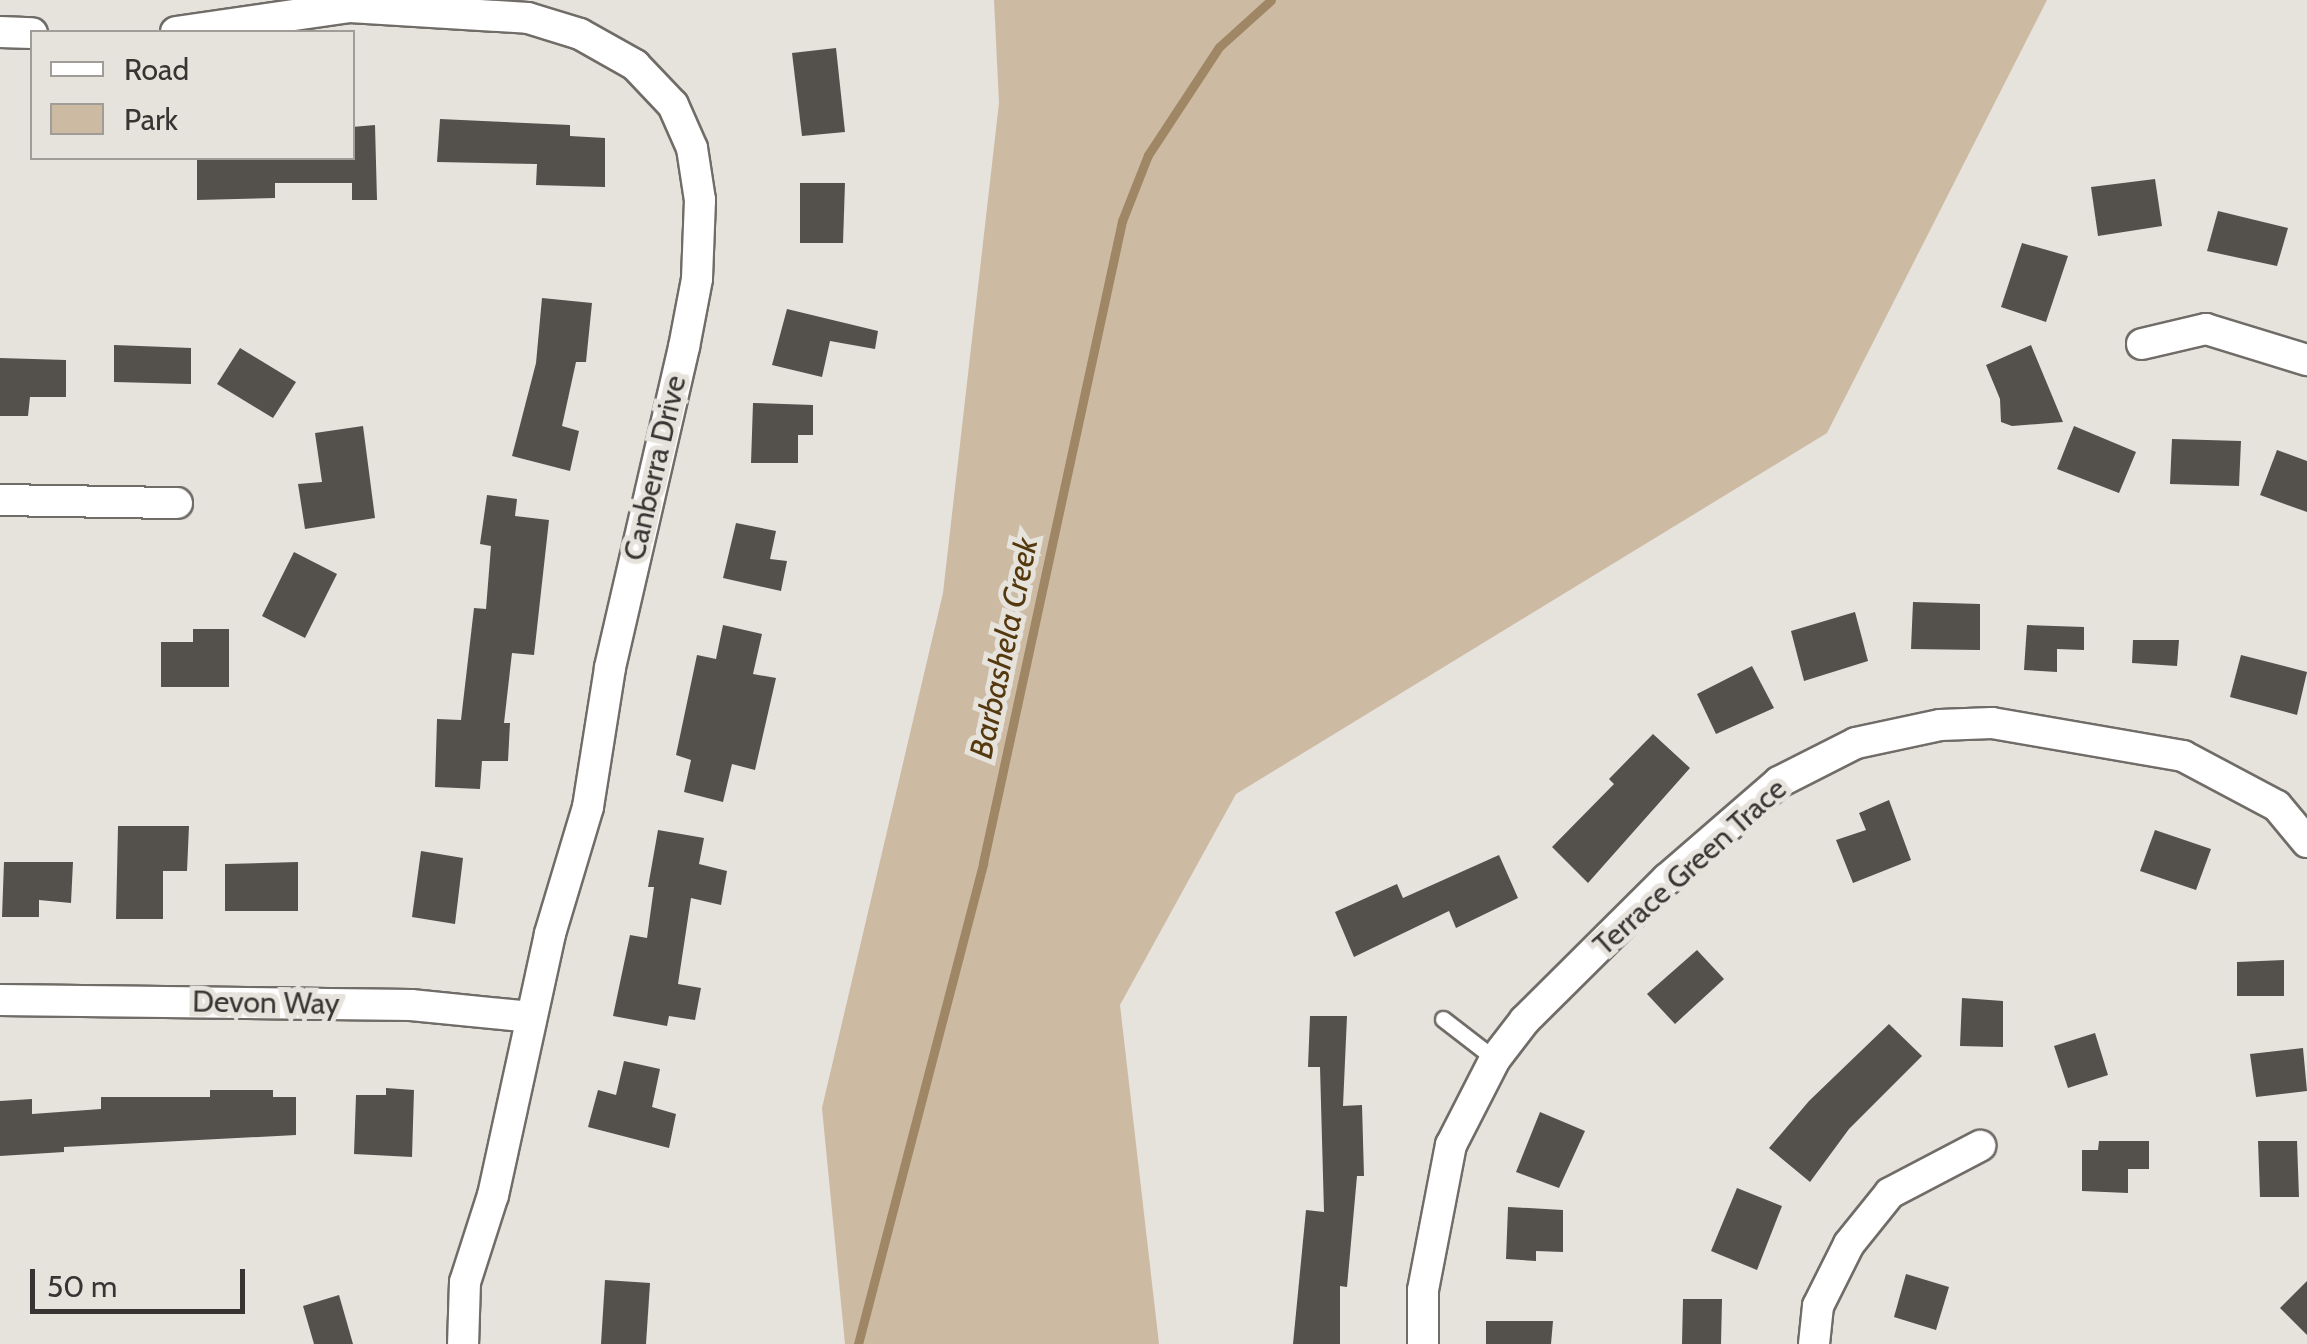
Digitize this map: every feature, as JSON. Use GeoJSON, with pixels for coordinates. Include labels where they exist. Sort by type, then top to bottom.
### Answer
{"type":"FeatureCollection","features":[{"type":"Feature","properties":{"kind":"street","name":"Canberra Drive"},"geometry":{"type":"LineString","coordinates":[[190,30],[350,7],[528,18],[580,34],[635,65],[673,105],[692,148],[700,200],[690,313],[610,668],[588,807],[531,1016],[493,1196],[465,1282],[463,1344]]}},
{"type":"Feature","properties":{"kind":"street"},"geometry":{"type":"LineString","coordinates":[[0,32],[30,34]]}},
{"type":"Feature","properties":{"kind":"street"},"geometry":{"type":"LineString","coordinates":[[2142,344],[2206,329],[2307,360]]}},
{"type":"Feature","properties":{"kind":"street"},"geometry":{"type":"LineString","coordinates":[[0,500],[178,502]]}},
{"type":"Feature","properties":{"kind":"street","name":"Terrace Green Trace"},"geometry":{"type":"LineString","coordinates":[[1424,1344],[1423,1290],[1451,1145],[1495,1059],[1525,1020],[1681,866],[1779,782],[1856,743],[1940,724],[1992,723],[2183,756],[2277,806],[2307,842]]}},
{"type":"Feature","properties":{"kind":"street","name":"Devon Way"},"geometry":{"type":"LineString","coordinates":[[0,1000],[411,1004],[531,1016]]}},
{"type":"Feature","properties":{"kind":"street"},"geometry":{"type":"LineString","coordinates":[[1814,1344],[1818,1306],[1849,1244],[1890,1193],[1980,1146]]}},
{"type":"Feature","properties":{"kind":"lane"},"geometry":{"type":"LineString","coordinates":[[1443,1019],[1495,1059]]}},
{"type":"Feature","properties":{"kind":"green space"},"geometry":{"type":"Polygon","coordinates":[[[994,0],[2047,0],[1827,433],[1236,794],[1120,1005],[1159,1344],[845,1344],[822,1108],[943,593],[999,103],[994,0]]]}},
{"type":"Feature","properties":{"kind":"building"},"geometry":{"type":"Polygon","coordinates":[[[836,48],[845,132],[802,136],[792,53],[836,48]]]}},
{"type":"Feature","properties":{"kind":"building"},"geometry":{"type":"Polygon","coordinates":[[[440,119],[570,125],[570,136],[605,138],[605,187],[536,185],[537,164],[437,162],[440,119]]]}},
{"type":"Feature","properties":{"kind":"building"},"geometry":{"type":"Polygon","coordinates":[[[375,125],[377,200],[352,200],[352,183],[275,183],[275,198],[197,200],[197,160],[355,160],[355,127],[375,125]]]}},
{"type":"Feature","properties":{"kind":"building"},"geometry":{"type":"Polygon","coordinates":[[[2155,179],[2162,226],[2098,236],[2091,187],[2155,179]]]}},
{"type":"Feature","properties":{"kind":"building"},"geometry":{"type":"Polygon","coordinates":[[[800,183],[845,183],[843,243],[800,243],[800,183]]]}},
{"type":"Feature","properties":{"kind":"building"},"geometry":{"type":"Polygon","coordinates":[[[2218,211],[2288,228],[2277,266],[2207,251],[2218,211]]]}},
{"type":"Feature","properties":{"kind":"building"},"geometry":{"type":"Polygon","coordinates":[[[2022,243],[2068,256],[2046,322],[2001,307],[2022,243]]]}},
{"type":"Feature","properties":{"kind":"building"},"geometry":{"type":"Polygon","coordinates":[[[542,298],[592,303],[586,362],[576,362],[562,426],[579,431],[570,471],[512,456],[536,363],[542,298]]]}},
{"type":"Feature","properties":{"kind":"building"},"geometry":{"type":"Polygon","coordinates":[[[787,309],[878,331],[875,349],[830,341],[822,377],[772,365],[787,309]]]}},
{"type":"Feature","properties":{"kind":"building"},"geometry":{"type":"Polygon","coordinates":[[[114,345],[191,348],[191,384],[114,382],[114,345]]]}},
{"type":"Feature","properties":{"kind":"building"},"geometry":{"type":"Polygon","coordinates":[[[2031,345],[2063,422],[2012,426],[2001,422],[2000,399],[1986,365],[2031,345]]]}},
{"type":"Feature","properties":{"kind":"building"},"geometry":{"type":"Polygon","coordinates":[[[240,348],[296,382],[273,418],[217,384],[240,348]]]}},
{"type":"Feature","properties":{"kind":"building"},"geometry":{"type":"Polygon","coordinates":[[[0,358],[66,360],[66,397],[30,397],[28,416],[0,416],[0,358]]]}},
{"type":"Feature","properties":{"kind":"building"},"geometry":{"type":"Polygon","coordinates":[[[753,403],[813,405],[813,435],[798,435],[798,463],[751,463],[753,403]]]}},
{"type":"Feature","properties":{"kind":"building"},"geometry":{"type":"Polygon","coordinates":[[[363,426],[375,518],[305,529],[298,484],[322,482],[315,433],[363,426]]]}},
{"type":"Feature","properties":{"kind":"building"},"geometry":{"type":"Polygon","coordinates":[[[2074,426],[2136,452],[2119,493],[2057,469],[2074,426]]]}},
{"type":"Feature","properties":{"kind":"building"},"geometry":{"type":"Polygon","coordinates":[[[2172,439],[2241,441],[2239,486],[2170,484],[2172,439]]]}},
{"type":"Feature","properties":{"kind":"building"},"geometry":{"type":"Polygon","coordinates":[[[2277,450],[2307,461],[2307,512],[2260,495],[2277,450]]]}},
{"type":"Feature","properties":{"kind":"building"},"geometry":{"type":"Polygon","coordinates":[[[487,495],[517,499],[515,516],[549,520],[534,655],[512,653],[504,723],[510,723],[508,761],[482,761],[480,789],[435,787],[437,719],[461,720],[474,608],[486,609],[491,546],[480,544],[487,495]]]}},
{"type":"Feature","properties":{"kind":"building"},"geometry":{"type":"Polygon","coordinates":[[[736,523],[776,531],[770,559],[787,561],[781,591],[723,578],[736,523]]]}},
{"type":"Feature","properties":{"kind":"building"},"geometry":{"type":"Polygon","coordinates":[[[294,552],[337,574],[305,638],[262,616],[294,552]]]}},
{"type":"Feature","properties":{"kind":"building"},"geometry":{"type":"Polygon","coordinates":[[[1913,602],[1980,604],[1980,650],[1911,649],[1913,602]]]}},
{"type":"Feature","properties":{"kind":"building"},"geometry":{"type":"Polygon","coordinates":[[[1855,612],[1868,661],[1804,681],[1791,631],[1855,612]]]}},
{"type":"Feature","properties":{"kind":"building"},"geometry":{"type":"Polygon","coordinates":[[[723,625],[762,634],[753,674],[776,678],[755,770],[732,764],[723,802],[684,792],[691,760],[676,755],[697,655],[716,659],[723,625]]]}},
{"type":"Feature","properties":{"kind":"building"},"geometry":{"type":"Polygon","coordinates":[[[2027,625],[2084,627],[2084,650],[2057,649],[2057,672],[2024,670],[2027,625]]]}},
{"type":"Feature","properties":{"kind":"building"},"geometry":{"type":"Polygon","coordinates":[[[193,629],[229,629],[229,687],[161,687],[161,642],[193,642],[193,629]]]}},
{"type":"Feature","properties":{"kind":"building"},"geometry":{"type":"Polygon","coordinates":[[[2133,640],[2179,640],[2177,666],[2132,663],[2133,640]]]}},
{"type":"Feature","properties":{"kind":"building"},"geometry":{"type":"Polygon","coordinates":[[[2241,655],[2307,672],[2297,715],[2230,697],[2241,655]]]}},
{"type":"Feature","properties":{"kind":"building"},"geometry":{"type":"Polygon","coordinates":[[[1752,666],[1774,708],[1716,734],[1697,694],[1752,666]]]}},
{"type":"Feature","properties":{"kind":"building"},"geometry":{"type":"Polygon","coordinates":[[[1653,734],[1690,768],[1588,883],[1552,847],[1614,784],[1609,779],[1653,734]]]}},
{"type":"Feature","properties":{"kind":"building"},"geometry":{"type":"Polygon","coordinates":[[[1889,800],[1911,860],[1853,883],[1836,840],[1866,830],[1859,813],[1889,800]]]}},
{"type":"Feature","properties":{"kind":"building"},"geometry":{"type":"Polygon","coordinates":[[[118,826],[189,826],[187,871],[163,871],[163,919],[116,919],[118,826]]]}},
{"type":"Feature","properties":{"kind":"building"},"geometry":{"type":"Polygon","coordinates":[[[658,830],[704,838],[699,864],[727,871],[721,905],[691,898],[678,984],[701,988],[695,1020],[669,1016],[667,1026],[613,1016],[630,935],[647,938],[654,887],[648,887],[658,830]]]}},
{"type":"Feature","properties":{"kind":"building"},"geometry":{"type":"Polygon","coordinates":[[[2155,830],[2211,849],[2196,890],[2140,871],[2155,830]]]}},
{"type":"Feature","properties":{"kind":"building"},"geometry":{"type":"Polygon","coordinates":[[[421,851],[463,858],[455,924],[412,917],[421,851]]]}},
{"type":"Feature","properties":{"kind":"building"},"geometry":{"type":"Polygon","coordinates":[[[1499,855],[1518,898],[1456,928],[1449,911],[1354,957],[1335,912],[1397,884],[1403,898],[1499,855]]]}},
{"type":"Feature","properties":{"kind":"building"},"geometry":{"type":"Polygon","coordinates":[[[4,862],[73,862],[71,903],[39,900],[39,917],[2,917],[4,862]]]}},
{"type":"Feature","properties":{"kind":"building"},"geometry":{"type":"Polygon","coordinates":[[[298,862],[298,911],[225,911],[225,864],[298,862]]]}},
{"type":"Feature","properties":{"kind":"building"},"geometry":{"type":"Polygon","coordinates":[[[1697,950],[1724,979],[1675,1024],[1647,994],[1697,950]]]}},
{"type":"Feature","properties":{"kind":"building"},"geometry":{"type":"Polygon","coordinates":[[[2284,960],[2284,996],[2237,996],[2237,962],[2284,960]]]}},
{"type":"Feature","properties":{"kind":"building"},"geometry":{"type":"Polygon","coordinates":[[[1962,998],[2003,1001],[2003,1047],[1960,1046],[1962,998]]]}},
{"type":"Feature","properties":{"kind":"building"},"geometry":{"type":"Polygon","coordinates":[[[1310,1016],[1347,1016],[1343,1106],[1362,1105],[1364,1176],[1357,1176],[1347,1287],[1340,1286],[1340,1344],[1293,1344],[1306,1210],[1324,1212],[1320,1067],[1308,1067],[1310,1016]]]}},
{"type":"Feature","properties":{"kind":"building"},"geometry":{"type":"Polygon","coordinates":[[[1889,1024],[1922,1056],[1849,1129],[1810,1182],[1769,1148],[1809,1101],[1889,1024]]]}},
{"type":"Feature","properties":{"kind":"building"},"geometry":{"type":"Polygon","coordinates":[[[2095,1033],[2108,1075],[2068,1088],[2054,1046],[2095,1033]]]}},
{"type":"Feature","properties":{"kind":"building"},"geometry":{"type":"Polygon","coordinates":[[[2303,1048],[2307,1091],[2256,1097],[2250,1054],[2303,1048]]]}},
{"type":"Feature","properties":{"kind":"building"},"geometry":{"type":"Polygon","coordinates":[[[624,1061],[660,1069],[652,1107],[676,1114],[669,1148],[588,1127],[598,1090],[616,1095],[624,1061]]]}},
{"type":"Feature","properties":{"kind":"building"},"geometry":{"type":"Polygon","coordinates":[[[386,1088],[414,1090],[412,1157],[354,1154],[356,1095],[386,1095],[386,1088]]]}},
{"type":"Feature","properties":{"kind":"building"},"geometry":{"type":"Polygon","coordinates":[[[210,1090],[273,1090],[273,1097],[296,1097],[296,1135],[64,1147],[64,1152],[0,1156],[0,1101],[32,1099],[32,1114],[101,1109],[101,1097],[210,1097],[210,1090]]]}},
{"type":"Feature","properties":{"kind":"building"},"geometry":{"type":"Polygon","coordinates":[[[1540,1112],[1585,1131],[1559,1188],[1516,1172],[1540,1112]]]}},
{"type":"Feature","properties":{"kind":"building"},"geometry":{"type":"Polygon","coordinates":[[[2099,1141],[2149,1141],[2149,1169],[2128,1169],[2128,1193],[2082,1191],[2082,1150],[2098,1150],[2099,1141]]]}},
{"type":"Feature","properties":{"kind":"building"},"geometry":{"type":"Polygon","coordinates":[[[2258,1141],[2297,1141],[2299,1197],[2260,1197],[2258,1141]]]}},
{"type":"Feature","properties":{"kind":"building"},"geometry":{"type":"Polygon","coordinates":[[[1737,1188],[1782,1206],[1757,1270],[1711,1251],[1737,1188]]]}},
{"type":"Feature","properties":{"kind":"building"},"geometry":{"type":"Polygon","coordinates":[[[1508,1207],[1563,1210],[1563,1252],[1536,1251],[1536,1261],[1506,1259],[1508,1207]]]}},
{"type":"Feature","properties":{"kind":"building"},"geometry":{"type":"Polygon","coordinates":[[[1906,1274],[1949,1287],[1936,1330],[1894,1317],[1906,1274]]]}},
{"type":"Feature","properties":{"kind":"building"},"geometry":{"type":"Polygon","coordinates":[[[605,1280],[650,1283],[646,1344],[601,1344],[605,1280]]]}},
{"type":"Feature","properties":{"kind":"building"},"geometry":{"type":"Polygon","coordinates":[[[2307,1281],[2307,1335],[2280,1308],[2307,1281]]]}},
{"type":"Feature","properties":{"kind":"building"},"geometry":{"type":"Polygon","coordinates":[[[339,1295],[353,1344],[314,1344],[303,1306],[339,1295]]]}},
{"type":"Feature","properties":{"kind":"building"},"geometry":{"type":"Polygon","coordinates":[[[1683,1299],[1722,1299],[1721,1344],[1682,1344],[1683,1299]]]}},
{"type":"Feature","properties":{"kind":"building"},"geometry":{"type":"Polygon","coordinates":[[[1486,1321],[1553,1321],[1551,1344],[1486,1344],[1486,1321]]]}},
{"type":"Feature","properties":{"kind":"waterway","name":"Barbashela Creek"},"geometry":{"type":"LineString","coordinates":[[858,1344],[983,863],[1122,221],[1148,155],[1219,47],[1271,0]]}}]}
